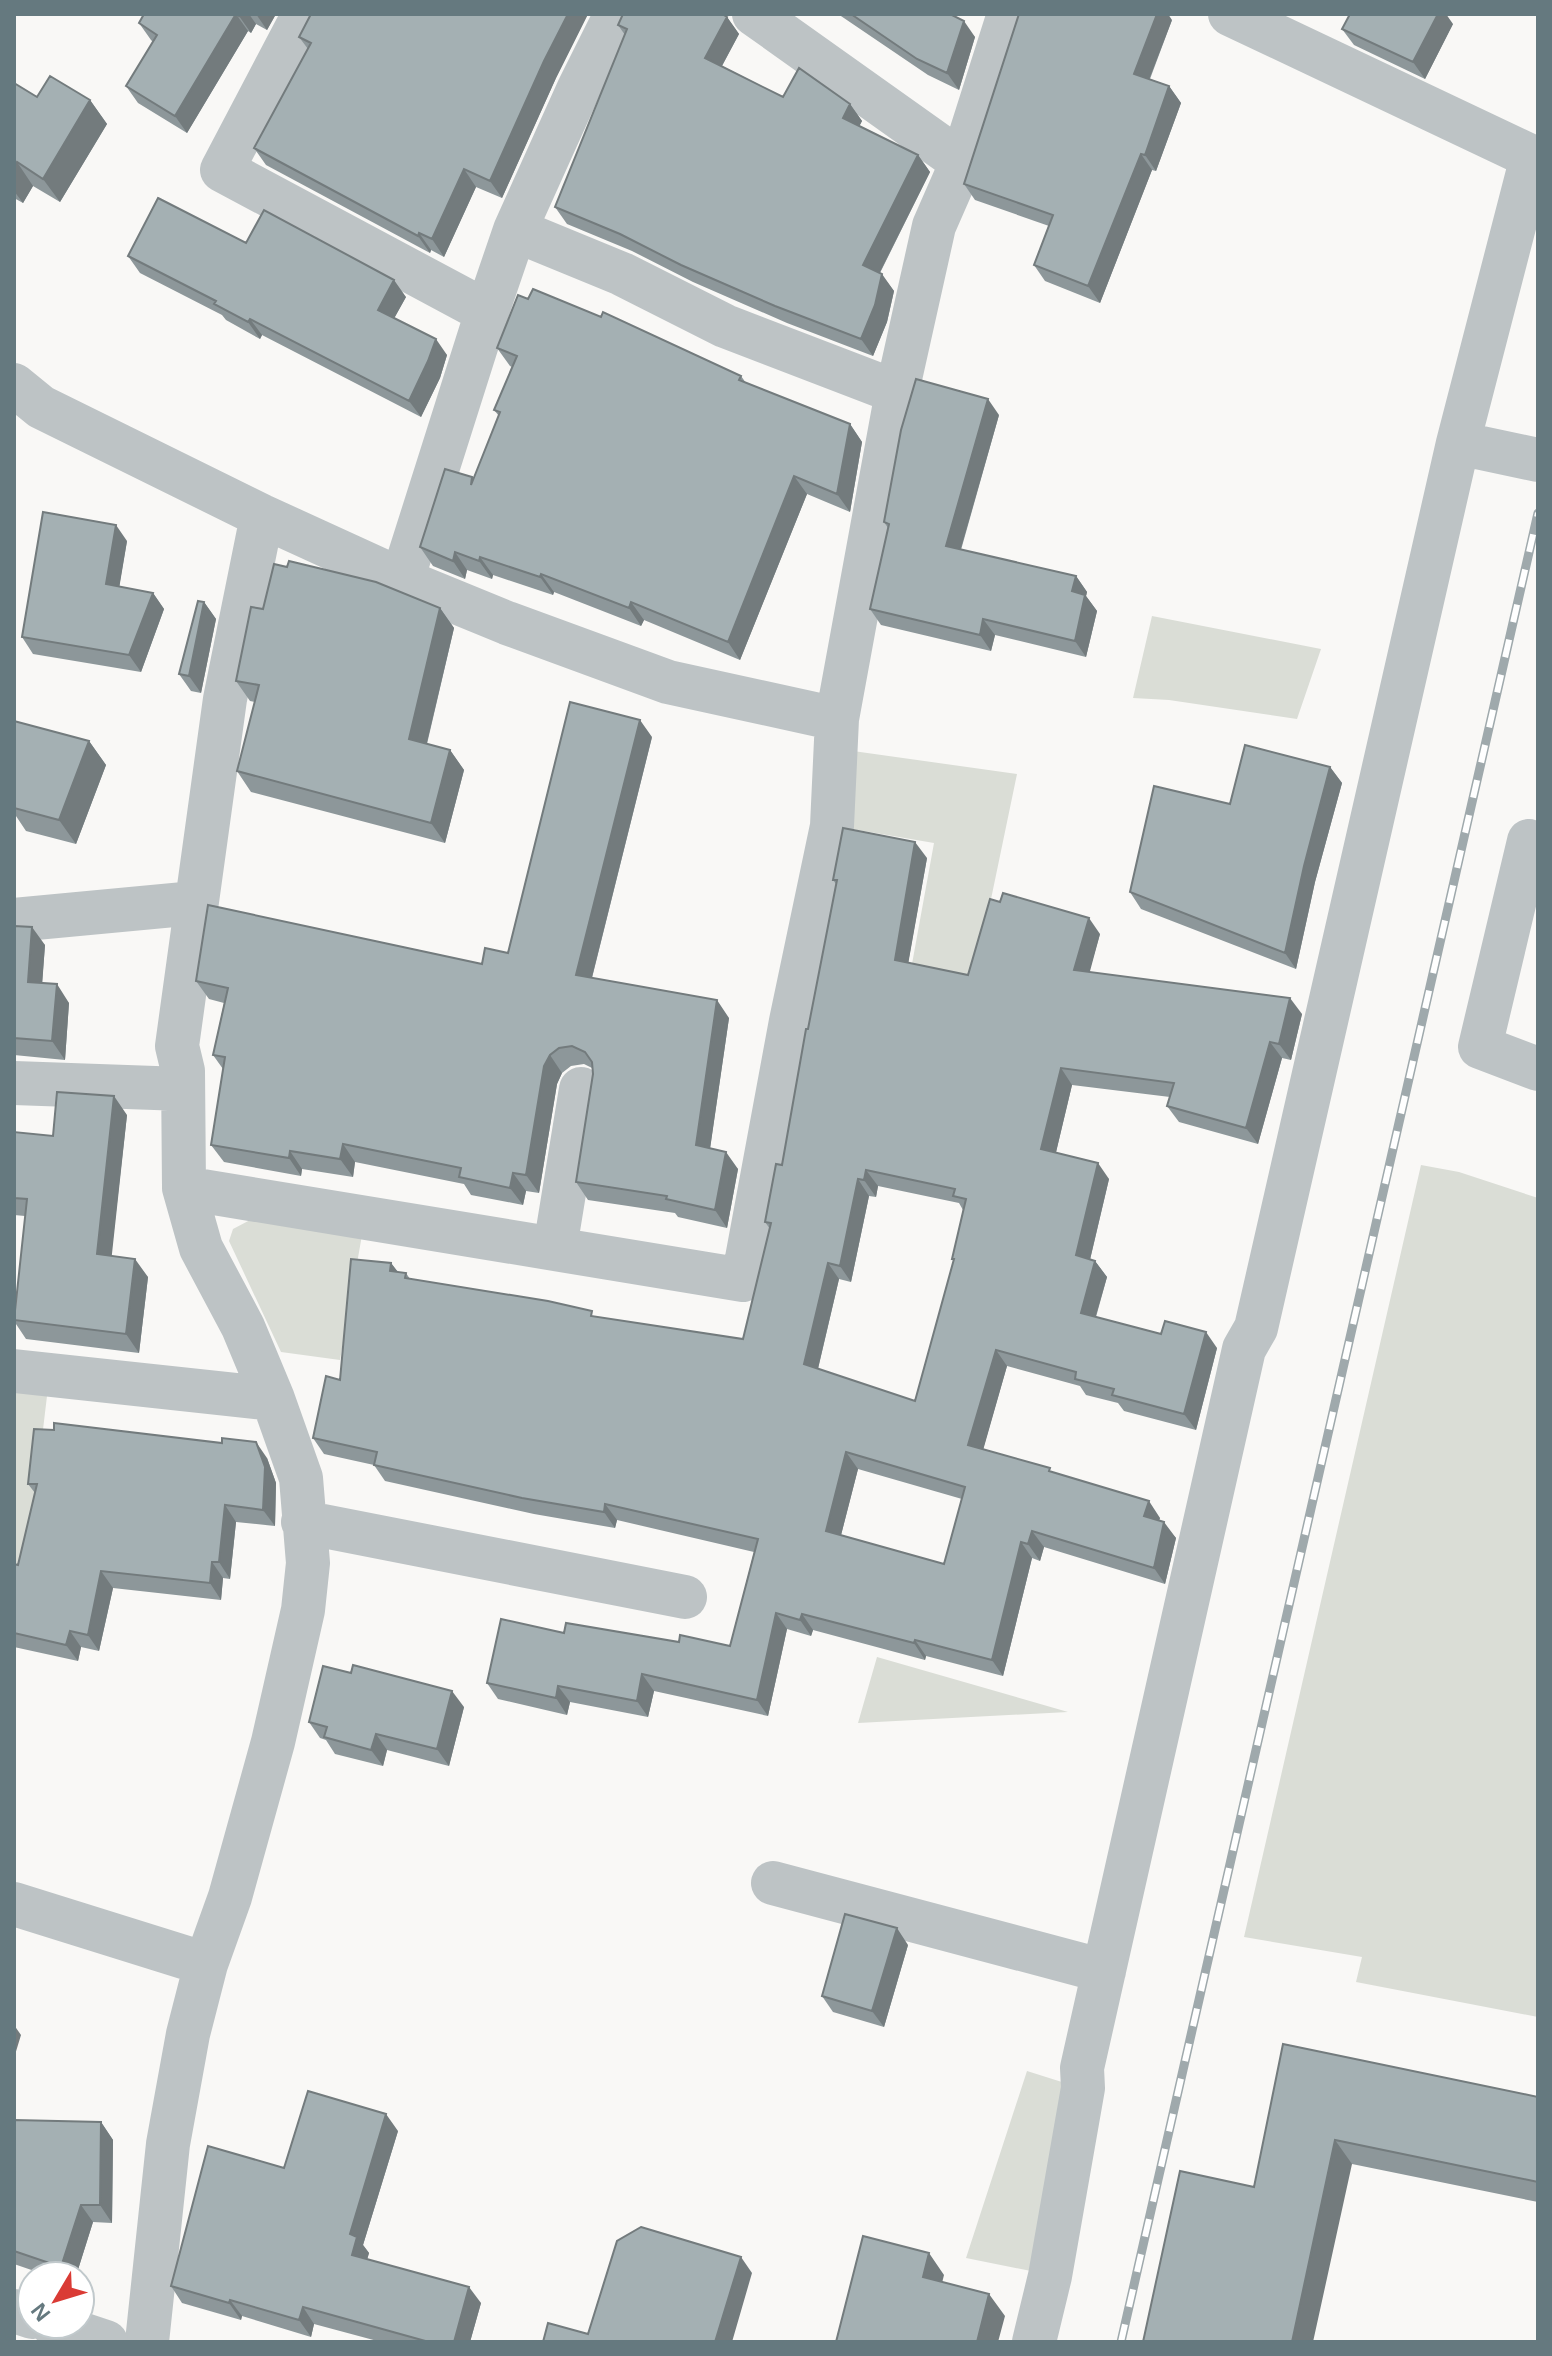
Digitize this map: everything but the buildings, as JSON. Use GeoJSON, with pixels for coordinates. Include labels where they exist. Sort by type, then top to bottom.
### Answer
{"type":"FeatureCollection","features":[{"type":"Feature","properties":{"kind":"street"},"geometry":{"type":"LineString","coordinates":[[304,14],[222,170],[487,312]]}},
{"type":"Feature","properties":{"kind":"street"},"geometry":{"type":"LineString","coordinates":[[402,580],[515,230],[616,14]]}},
{"type":"Feature","properties":{"kind":"street"},"geometry":{"type":"LineString","coordinates":[[754,14],[962,162]]}},
{"type":"Feature","properties":{"kind":"street"},"geometry":{"type":"LineString","coordinates":[[184,1188],[743,1280],[791,1021],[832,826],[837,719],[897,392],[934,226],[962,162],[1009,14]]}},
{"type":"Feature","properties":{"kind":"street"},"geometry":{"type":"LineString","coordinates":[[1034,2342],[1050,2276],[1083,2088],[1082,2068],[1244,1349],[1256,1328],[1458,443],[1532,157],[1230,14]]}},
{"type":"Feature","properties":{"kind":"street"},"geometry":{"type":"LineString","coordinates":[[515,230],[622,274],[725,326],[897,392]]}},
{"type":"Feature","properties":{"kind":"street"},"geometry":{"type":"LineString","coordinates":[[14,385],[41,407],[262,516],[402,580],[507,623],[668,682],[837,719]]}},
{"type":"Feature","properties":{"kind":"street"},"geometry":{"type":"LineString","coordinates":[[1458,443],[1538,460]]}},
{"type":"Feature","properties":{"kind":"street"},"geometry":{"type":"LineString","coordinates":[[147,2342],[168,2144],[188,2034],[273,1742],[303,1610],[308,1563],[301,1478],[243,1327],[201,1248],[184,1188],[183,1071],[177,1046],[225,699],[262,516]]}},
{"type":"Feature","properties":{"kind":"street"},"geometry":{"type":"LineString","coordinates":[[1538,844],[1529,841],[1480,1047],[1538,1069]]}},
{"type":"Feature","properties":{"kind":"street"},"geometry":{"type":"LineString","coordinates":[[14,920],[195,903]]}},
{"type":"Feature","properties":{"kind":"street"},"geometry":{"type":"LineString","coordinates":[[14,1083],[183,1089]]}},
{"type":"Feature","properties":{"kind":"street"},"geometry":{"type":"LineString","coordinates":[[555,1248],[581,1089]]}},
{"type":"Feature","properties":{"kind":"street"},"geometry":{"type":"LineString","coordinates":[[14,1371],[273,1399]]}},
{"type":"Feature","properties":{"kind":"street"},"geometry":{"type":"LineString","coordinates":[[303,1522],[685,1597]]}},
{"type":"Feature","properties":{"kind":"street"},"geometry":{"type":"LineString","coordinates":[[773,1883],[1104,1971]]}},
{"type":"Feature","properties":{"kind":"street"},"geometry":{"type":"LineString","coordinates":[[14,1904],[206,1964]]}},
{"type":"Feature","properties":{"kind":"shaded area"},"geometry":{"type":"Polygon","coordinates":[[[1152,616],[1321,649],[1297,719],[1169,700],[1133,698],[1152,616]]]}},
{"type":"Feature","properties":{"kind":"shaded area"},"geometry":{"type":"Polygon","coordinates":[[[853,751],[1017,774],[953,1082],[892,1074],[934,843],[852,829],[853,751]]]}},
{"type":"Feature","properties":{"kind":"shaded area"},"geometry":{"type":"Polygon","coordinates":[[[1421,1165],[1459,1172],[1538,1198],[1538,2017],[1356,1982],[1362,1957],[1244,1937],[1421,1165]]]}},
{"type":"Feature","properties":{"kind":"shaded area"},"geometry":{"type":"Polygon","coordinates":[[[252,1219],[362,1235],[340,1360],[281,1352],[229,1241],[233,1229],[252,1219]]]}},
{"type":"Feature","properties":{"kind":"shaded area"},"geometry":{"type":"Polygon","coordinates":[[[14,1392],[47,1396],[34,1505],[19,1572],[14,1571],[14,1392]]]}},
{"type":"Feature","properties":{"kind":"shaded area"},"geometry":{"type":"Polygon","coordinates":[[[877,1657],[1068,1712],[858,1723],[877,1657]]]}},
{"type":"Feature","properties":{"kind":"shaded area"},"geometry":{"type":"Polygon","coordinates":[[[1027,2071],[1065,2083],[1041,2273],[966,2258],[1027,2071]]]}},
{"type":"Feature","properties":{"kind":"railway"},"geometry":{"type":"LineString","coordinates":[[1121,2342],[1538,513]]}}]}
